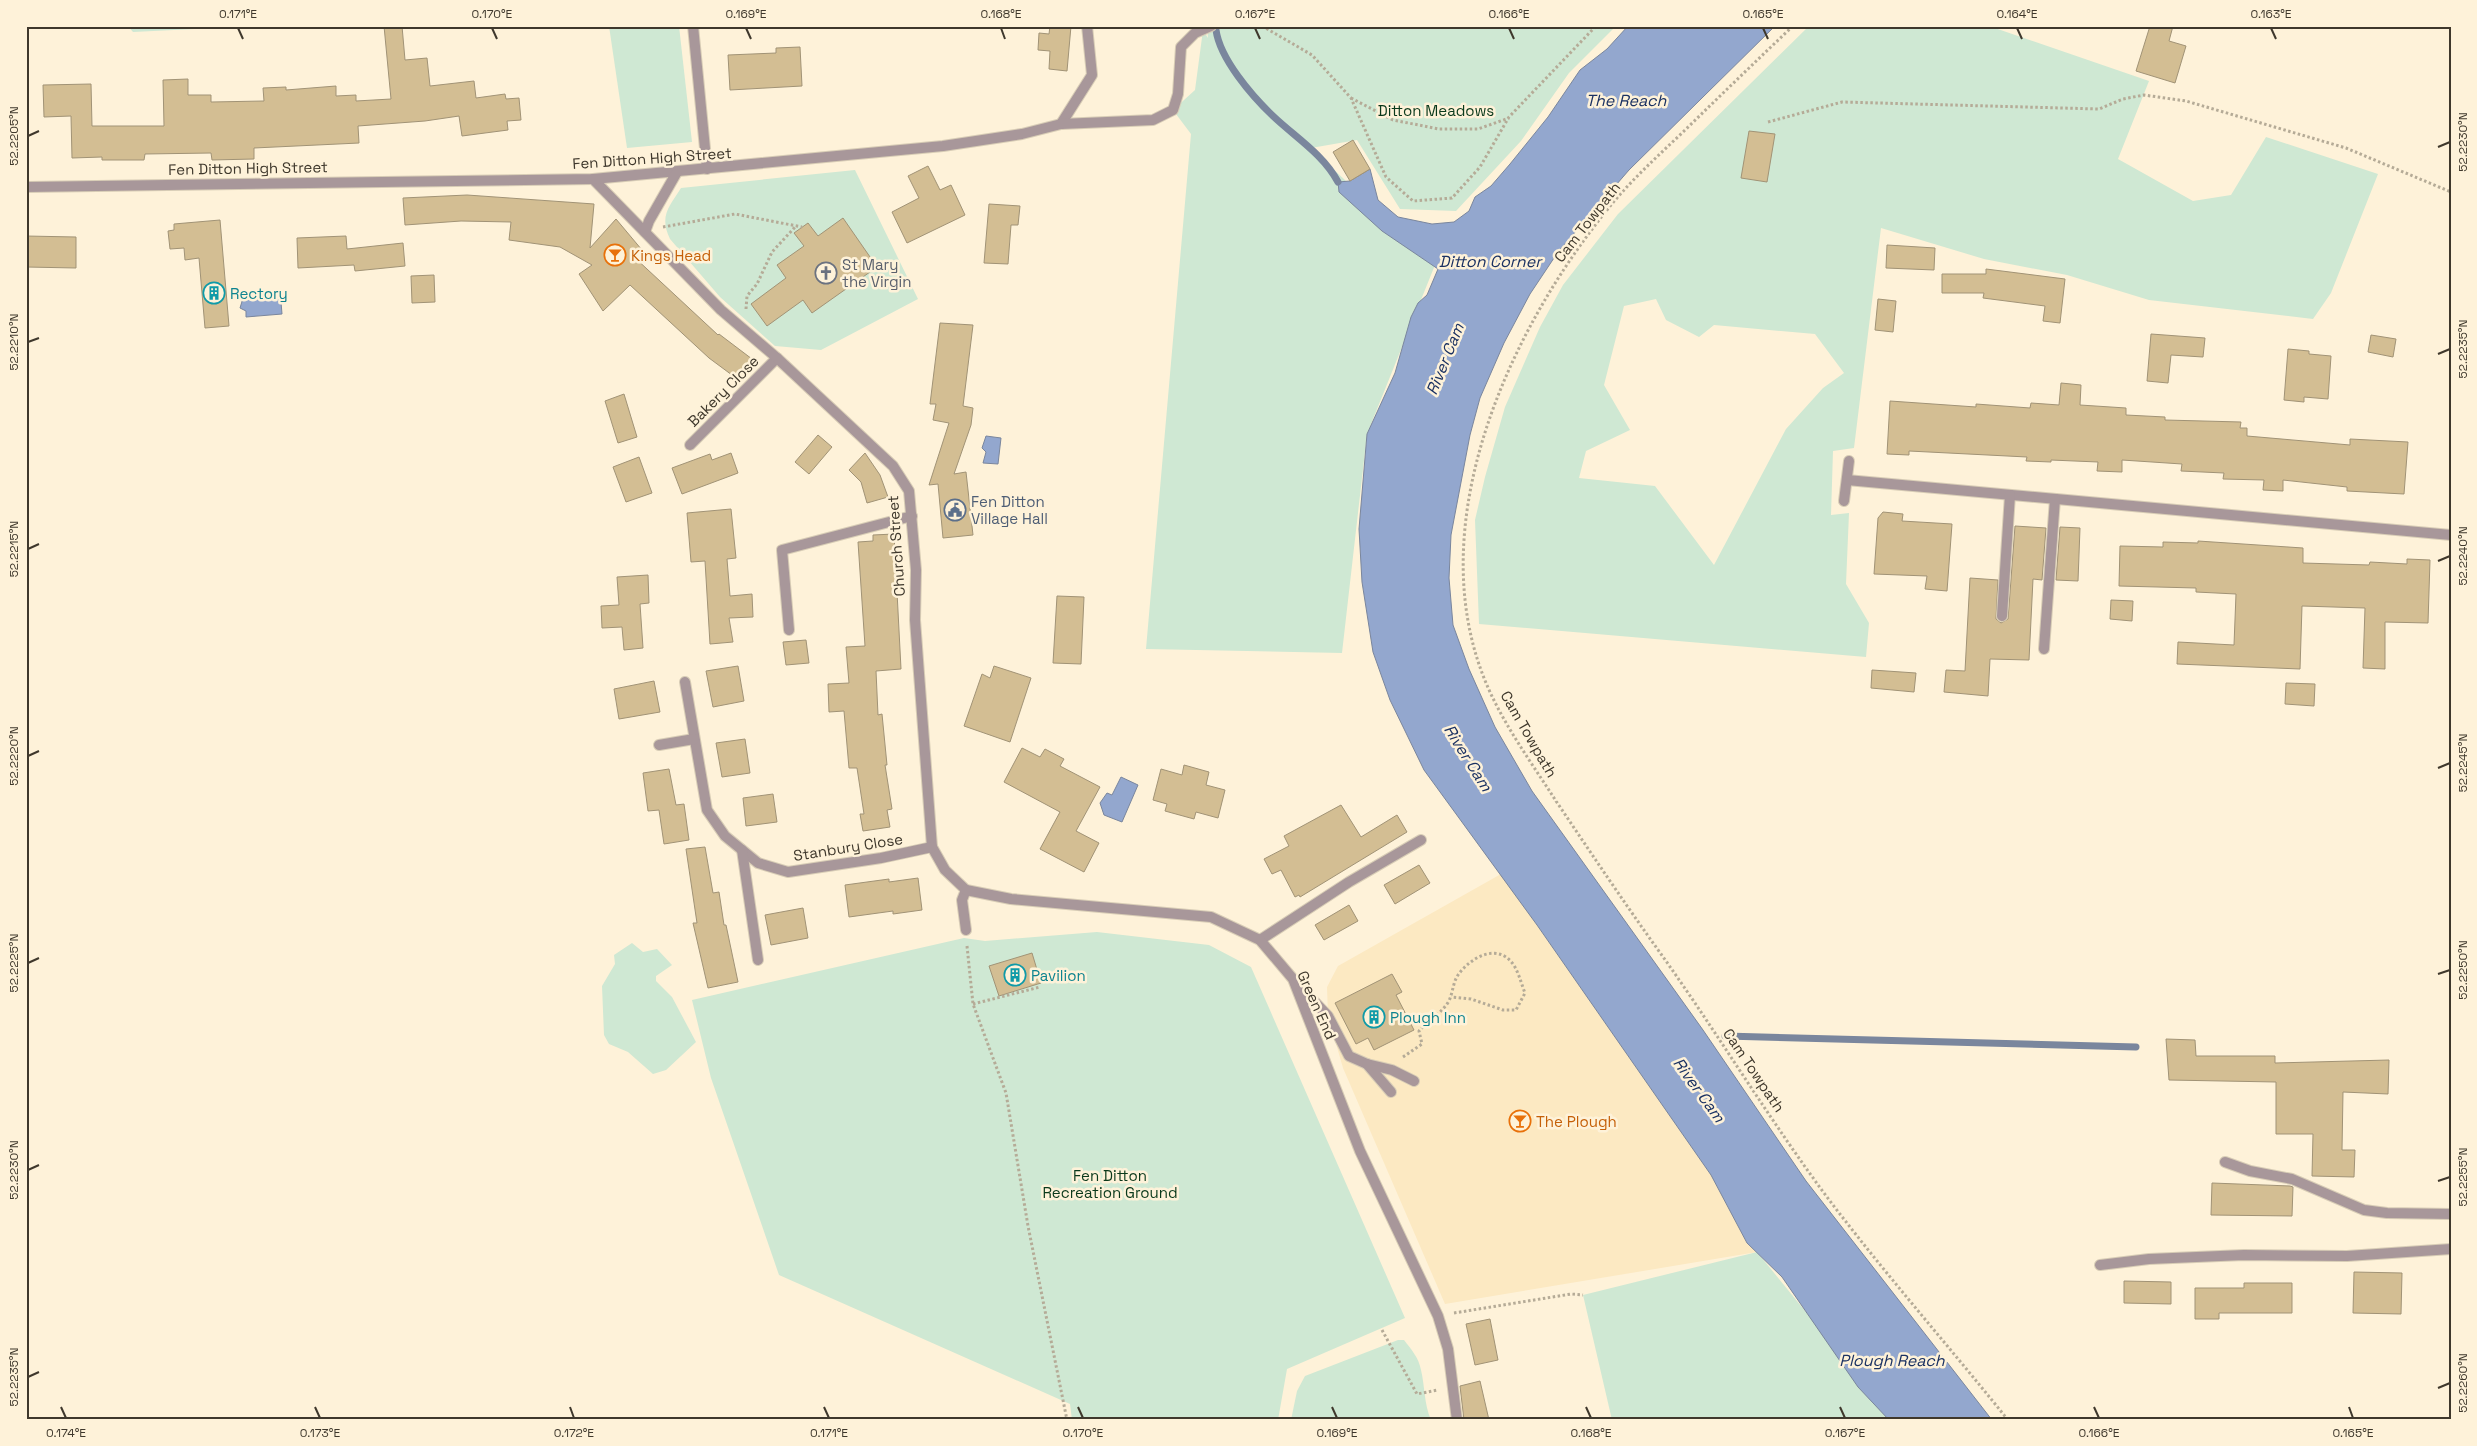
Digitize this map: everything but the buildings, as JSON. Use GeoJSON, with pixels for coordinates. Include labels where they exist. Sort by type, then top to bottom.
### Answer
{"type":"FeatureCollection","features":[{"type":"Feature","properties":{"kind":"street"},"geometry":{"type":"LineString","coordinates":[[693,26],[707,169]]}},
{"type":"Feature","properties":{"kind":"street"},"geometry":{"type":"LineString","coordinates":[[1061,124],[1092,75],[1087,26]]}},
{"type":"Feature","properties":{"kind":"street","name":"Fen Ditton High Street"},"geometry":{"type":"LineString","coordinates":[[26,187],[593,179],[952,144],[1022,134],[1061,124],[1153,120],[1173,110],[1178,94],[1181,48],[1196,33],[1211,26]]}},
{"type":"Feature","properties":{"kind":"street"},"geometry":{"type":"LineString","coordinates":[[645,232],[649,221],[677,172]]}},
{"type":"Feature","properties":{"kind":"street","name":"Church Street"},"geometry":{"type":"LineString","coordinates":[[593,179],[721,310],[777,358],[893,466],[909,491],[916,570],[915,620],[932,847]]}},
{"type":"Feature","properties":{"kind":"street","name":"Bakery Close"},"geometry":{"type":"LineString","coordinates":[[690,445],[777,358]]}},
{"type":"Feature","properties":{"kind":"street"},"geometry":{"type":"LineString","coordinates":[[1844,501],[1849,461]]}},
{"type":"Feature","properties":{"kind":"street"},"geometry":{"type":"LineString","coordinates":[[1847,480],[2451,535]]}},
{"type":"Feature","properties":{"kind":"street"},"geometry":{"type":"LineString","coordinates":[[2002,616],[2010,495]]}},
{"type":"Feature","properties":{"kind":"street"},"geometry":{"type":"LineString","coordinates":[[2044,649],[2055,499]]}},
{"type":"Feature","properties":{"kind":"street"},"geometry":{"type":"LineString","coordinates":[[789,630],[782,550],[912,516]]}},
{"type":"Feature","properties":{"kind":"street","name":"Stanbury Close"},"geometry":{"type":"LineString","coordinates":[[685,682],[707,810],[725,836],[758,863],[788,872],[881,858],[932,847]]}},
{"type":"Feature","properties":{"kind":"street"},"geometry":{"type":"LineString","coordinates":[[659,745],[694,740]]}},
{"type":"Feature","properties":{"kind":"street"},"geometry":{"type":"LineString","coordinates":[[1260,940],[1349,882],[1421,840]]}},
{"type":"Feature","properties":{"kind":"street"},"geometry":{"type":"LineString","coordinates":[[932,847],[945,870],[966,890],[962,900],[966,930]]}},
{"type":"Feature","properties":{"kind":"street"},"geometry":{"type":"LineString","coordinates":[[742,850],[758,960]]}},
{"type":"Feature","properties":{"kind":"street","name":"Green End"},"geometry":{"type":"LineString","coordinates":[[966,890],[1011,899],[1211,917],[1260,940],[1293,979],[1360,1151],[1438,1316],[1448,1349],[1457,1420]]}},
{"type":"Feature","properties":{"kind":"street"},"geometry":{"type":"LineString","coordinates":[[1293,979],[1328,1016],[1349,1056],[1367,1064],[1392,1070],[1414,1081]]}},
{"type":"Feature","properties":{"kind":"street"},"geometry":{"type":"LineString","coordinates":[[1367,1064],[1391,1092]]}},
{"type":"Feature","properties":{"kind":"street"},"geometry":{"type":"LineString","coordinates":[[2226,1162],[2250,1171],[2292,1179],[2364,1210],[2387,1213],[2451,1214]]}},
{"type":"Feature","properties":{"kind":"street"},"geometry":{"type":"LineString","coordinates":[[2100,1265],[2149,1259],[2244,1255],[2347,1256],[2451,1249]]}},
{"type":"Feature","properties":{"kind":"path"},"geometry":{"type":"LineString","coordinates":[[1262,26],[1312,56],[1351,98],[1386,178],[1413,201],[1452,198],[1480,167],[1509,117],[1596,26]]}},
{"type":"Feature","properties":{"kind":"path","name":"Cam Towpath"},"geometry":{"type":"LineString","coordinates":[[1793,26],[1642,171],[1608,208],[1550,288],[1510,363],[1494,403],[1472,486],[1465,526],[1465,575],[1471,634],[1484,678],[1506,721],[1616,892],[1696,1004],[1826,1195],[2008,1420]]}},
{"type":"Feature","properties":{"kind":"path"},"geometry":{"type":"LineString","coordinates":[[1768,122],[1842,102],[2099,109],[2122,99],[2153,94],[2186,100],[2346,148],[2451,192]]}},
{"type":"Feature","properties":{"kind":"path"},"geometry":{"type":"LineString","coordinates":[[1351,98],[1393,120],[1439,129],[1478,129],[1509,117]]}},
{"type":"Feature","properties":{"kind":"path"},"geometry":{"type":"LineString","coordinates":[[649,221],[664,228],[735,214],[802,227]]}},
{"type":"Feature","properties":{"kind":"path"},"geometry":{"type":"LineString","coordinates":[[752,316],[746,310],[747,296],[757,284],[772,252],[796,226]]}},
{"type":"Feature","properties":{"kind":"path"},"geometry":{"type":"LineString","coordinates":[[966,930],[973,1004],[1006,1093],[1028,1226],[1067,1420]]}},
{"type":"Feature","properties":{"kind":"path"},"geometry":{"type":"LineString","coordinates":[[1392,1070],[1406,1053],[1422,1044],[1419,1031],[1444,1008],[1451,997],[1457,977],[1465,968],[1484,954],[1495,953],[1503,955],[1512,962],[1525,993],[1516,1010],[1509,1011],[1471,999],[1451,997]]}},
{"type":"Feature","properties":{"kind":"path"},"geometry":{"type":"LineString","coordinates":[[973,1004],[1040,987]]}},
{"type":"Feature","properties":{"kind":"path"},"geometry":{"type":"LineString","coordinates":[[1438,1316],[1571,1294],[1583,1295]]}},
{"type":"Feature","properties":{"kind":"path"},"geometry":{"type":"LineString","coordinates":[[1382,1330],[1417,1394],[1452,1387]]}},
{"type":"Feature","properties":{"kind":"shaded area","name":"The Plough"},"geometry":{"type":"Polygon","coordinates":[[[1501,874],[1711,1175],[1747,1243],[1757,1252],[1445,1304],[1343,1068],[1328,1016],[1327,987],[1338,966],[1501,874]]]}},
{"type":"Feature","properties":{"kind":"green space"},"geometry":{"type":"Polygon","coordinates":[[[128,26],[256,26],[133,32],[128,26]]]}},
{"type":"Feature","properties":{"kind":"green space"},"geometry":{"type":"Polygon","coordinates":[[[609,26],[679,26],[692,142],[627,148],[609,26]]]}},
{"type":"Feature","properties":{"kind":"green space","name":"Ditton Meadows"},"geometry":{"type":"Polygon","coordinates":[[[1207,26],[1616,26],[1569,73],[1521,141],[1456,211],[1400,209],[1357,140],[1311,148],[1435,265],[1367,434],[1342,653],[1146,649],[1191,134],[1173,110],[1195,90],[1203,30],[1208,38],[1207,26]]]}},
{"type":"Feature","properties":{"kind":"green space"},"geometry":{"type":"Polygon","coordinates":[[[1809,26],[1989,26],[2149,81],[2118,159],[2193,201],[2231,195],[2266,137],[2378,174],[2331,293],[2313,319],[2149,300],[2067,275],[1984,259],[1881,228],[1854,448],[1833,451],[1831,515],[1849,513],[1846,584],[1869,623],[1866,657],[1479,624],[1475,520],[1505,407],[1540,327],[1563,285],[1618,214],[1809,26]],[[1656,299],[1624,306],[1604,385],[1630,430],[1586,451],[1579,478],[1655,486],[1714,565],[1786,429],[1823,388],[1844,373],[1815,334],[1714,325],[1699,337],[1666,320],[1656,299]]]}},
{"type":"Feature","properties":{"kind":"green space"},"geometry":{"type":"Polygon","coordinates":[[[855,170],[918,299],[821,350],[775,346],[720,297],[670,239],[667,231],[665,218],[681,188],[855,170]]]}},
{"type":"Feature","properties":{"kind":"green space","name":"Fen Ditton Recreation Ground"},"geometry":{"type":"Polygon","coordinates":[[[1097,932],[1209,945],[1251,967],[1405,1318],[1287,1369],[1278,1420],[1072,1420],[1070,1404],[779,1275],[711,1078],[692,1000],[964,938],[985,941],[1097,932]]]}},
{"type":"Feature","properties":{"kind":"green space"},"geometry":{"type":"Polygon","coordinates":[[[632,943],[643,952],[657,949],[672,965],[656,976],[656,981],[672,997],[696,1042],[666,1070],[653,1074],[628,1052],[609,1044],[604,1035],[602,986],[615,964],[614,955],[632,943]]]}},
{"type":"Feature","properties":{"kind":"green space"},"geometry":{"type":"Polygon","coordinates":[[[1757,1252],[1894,1420],[1612,1420],[1583,1295],[1757,1252]]]}},
{"type":"Feature","properties":{"kind":"green space"},"geometry":{"type":"Polygon","coordinates":[[[1398,1340],[1404,1340],[1420,1366],[1427,1408],[1431,1420],[1291,1420],[1297,1391],[1305,1376],[1398,1340]]]}},
{"type":"Feature","properties":{"kind":"water"},"geometry":{"type":"Polygon","coordinates":[[[1628,26],[1775,26],[1629,170],[1558,252],[1530,294],[1504,343],[1480,398],[1470,435],[1451,535],[1449,578],[1453,625],[1469,669],[1495,727],[1532,791],[1703,1030],[1806,1181],[1992,1420],[1889,1420],[1858,1387],[1782,1277],[1747,1243],[1711,1175],[1537,925],[1424,770],[1390,700],[1373,652],[1362,582],[1359,529],[1367,434],[1395,373],[1411,317],[1418,303],[1427,295],[1438,269],[1382,231],[1339,192],[1338,182],[1350,181],[1370,169],[1378,200],[1398,217],[1432,224],[1454,222],[1469,211],[1475,197],[1491,186],[1510,164],[1548,117],[1580,70],[1607,49],[1628,26]]]}},
{"type":"Feature","properties":{"kind":"water"},"geometry":{"type":"Polygon","coordinates":[[[280,290],[282,314],[246,317],[246,311],[240,308],[244,295],[280,290]]]}},
{"type":"Feature","properties":{"kind":"water"},"geometry":{"type":"Polygon","coordinates":[[[986,436],[1001,438],[998,464],[983,463],[986,452],[982,448],[986,436]]]}},
{"type":"Feature","properties":{"kind":"water"},"geometry":{"type":"Polygon","coordinates":[[[1121,777],[1138,785],[1122,822],[1104,815],[1100,803],[1107,793],[1112,795],[1121,777]]]}},
{"type":"Feature","properties":{"kind":"waterway"},"geometry":{"type":"LineString","coordinates":[[1216,30],[1230,65],[1247,88],[1273,116],[1317,154],[1338,182]]}},
{"type":"Feature","properties":{"kind":"waterway"},"geometry":{"type":"LineString","coordinates":[[1725,1036],[2136,1047]]}},
{"type":"Feature","properties":{"kind":"place","name":"Kings Head"},"geometry":{"type":"Point","coordinates":[615,255]}},
{"type":"Feature","properties":{"kind":"place","name":"St Mary the Virgin"},"geometry":{"type":"Point","coordinates":[826,273]}},
{"type":"Feature","properties":{"kind":"place","name":"Rectory"},"geometry":{"type":"Point","coordinates":[214,293]}},
{"type":"Feature","properties":{"kind":"place","name":"Fen Ditton Village Hall"},"geometry":{"type":"Point","coordinates":[955,510]}},
{"type":"Feature","properties":{"kind":"place","name":"Pavilion"},"geometry":{"type":"Point","coordinates":[1015,975]}},
{"type":"Feature","properties":{"kind":"place","name":"Plough Inn"},"geometry":{"type":"Point","coordinates":[1374,1017]}},
{"type":"Feature","properties":{"kind":"place","name":"The Plough"},"geometry":{"type":"Point","coordinates":[1520,1121]}},
{"type":"Feature","properties":{"kind":"water label","name":"The Reach"},"geometry":{"type":"Point","coordinates":[1626,100]}},
{"type":"Feature","properties":{"kind":"water label","name":"Ditton Corner"},"geometry":{"type":"Point","coordinates":[1490,261]}},
{"type":"Feature","properties":{"kind":"water label","name":"River Cam"},"geometry":{"type":"Point","coordinates":[1445,359]}},
{"type":"Feature","properties":{"kind":"water label","name":"River Cam"},"geometry":{"type":"Point","coordinates":[1468,758]}},
{"type":"Feature","properties":{"kind":"water label","name":"River Cam"},"geometry":{"type":"Point","coordinates":[1699,1090]}},
{"type":"Feature","properties":{"kind":"water label","name":"Plough Reach"},"geometry":{"type":"Point","coordinates":[1892,1360]}}]}
